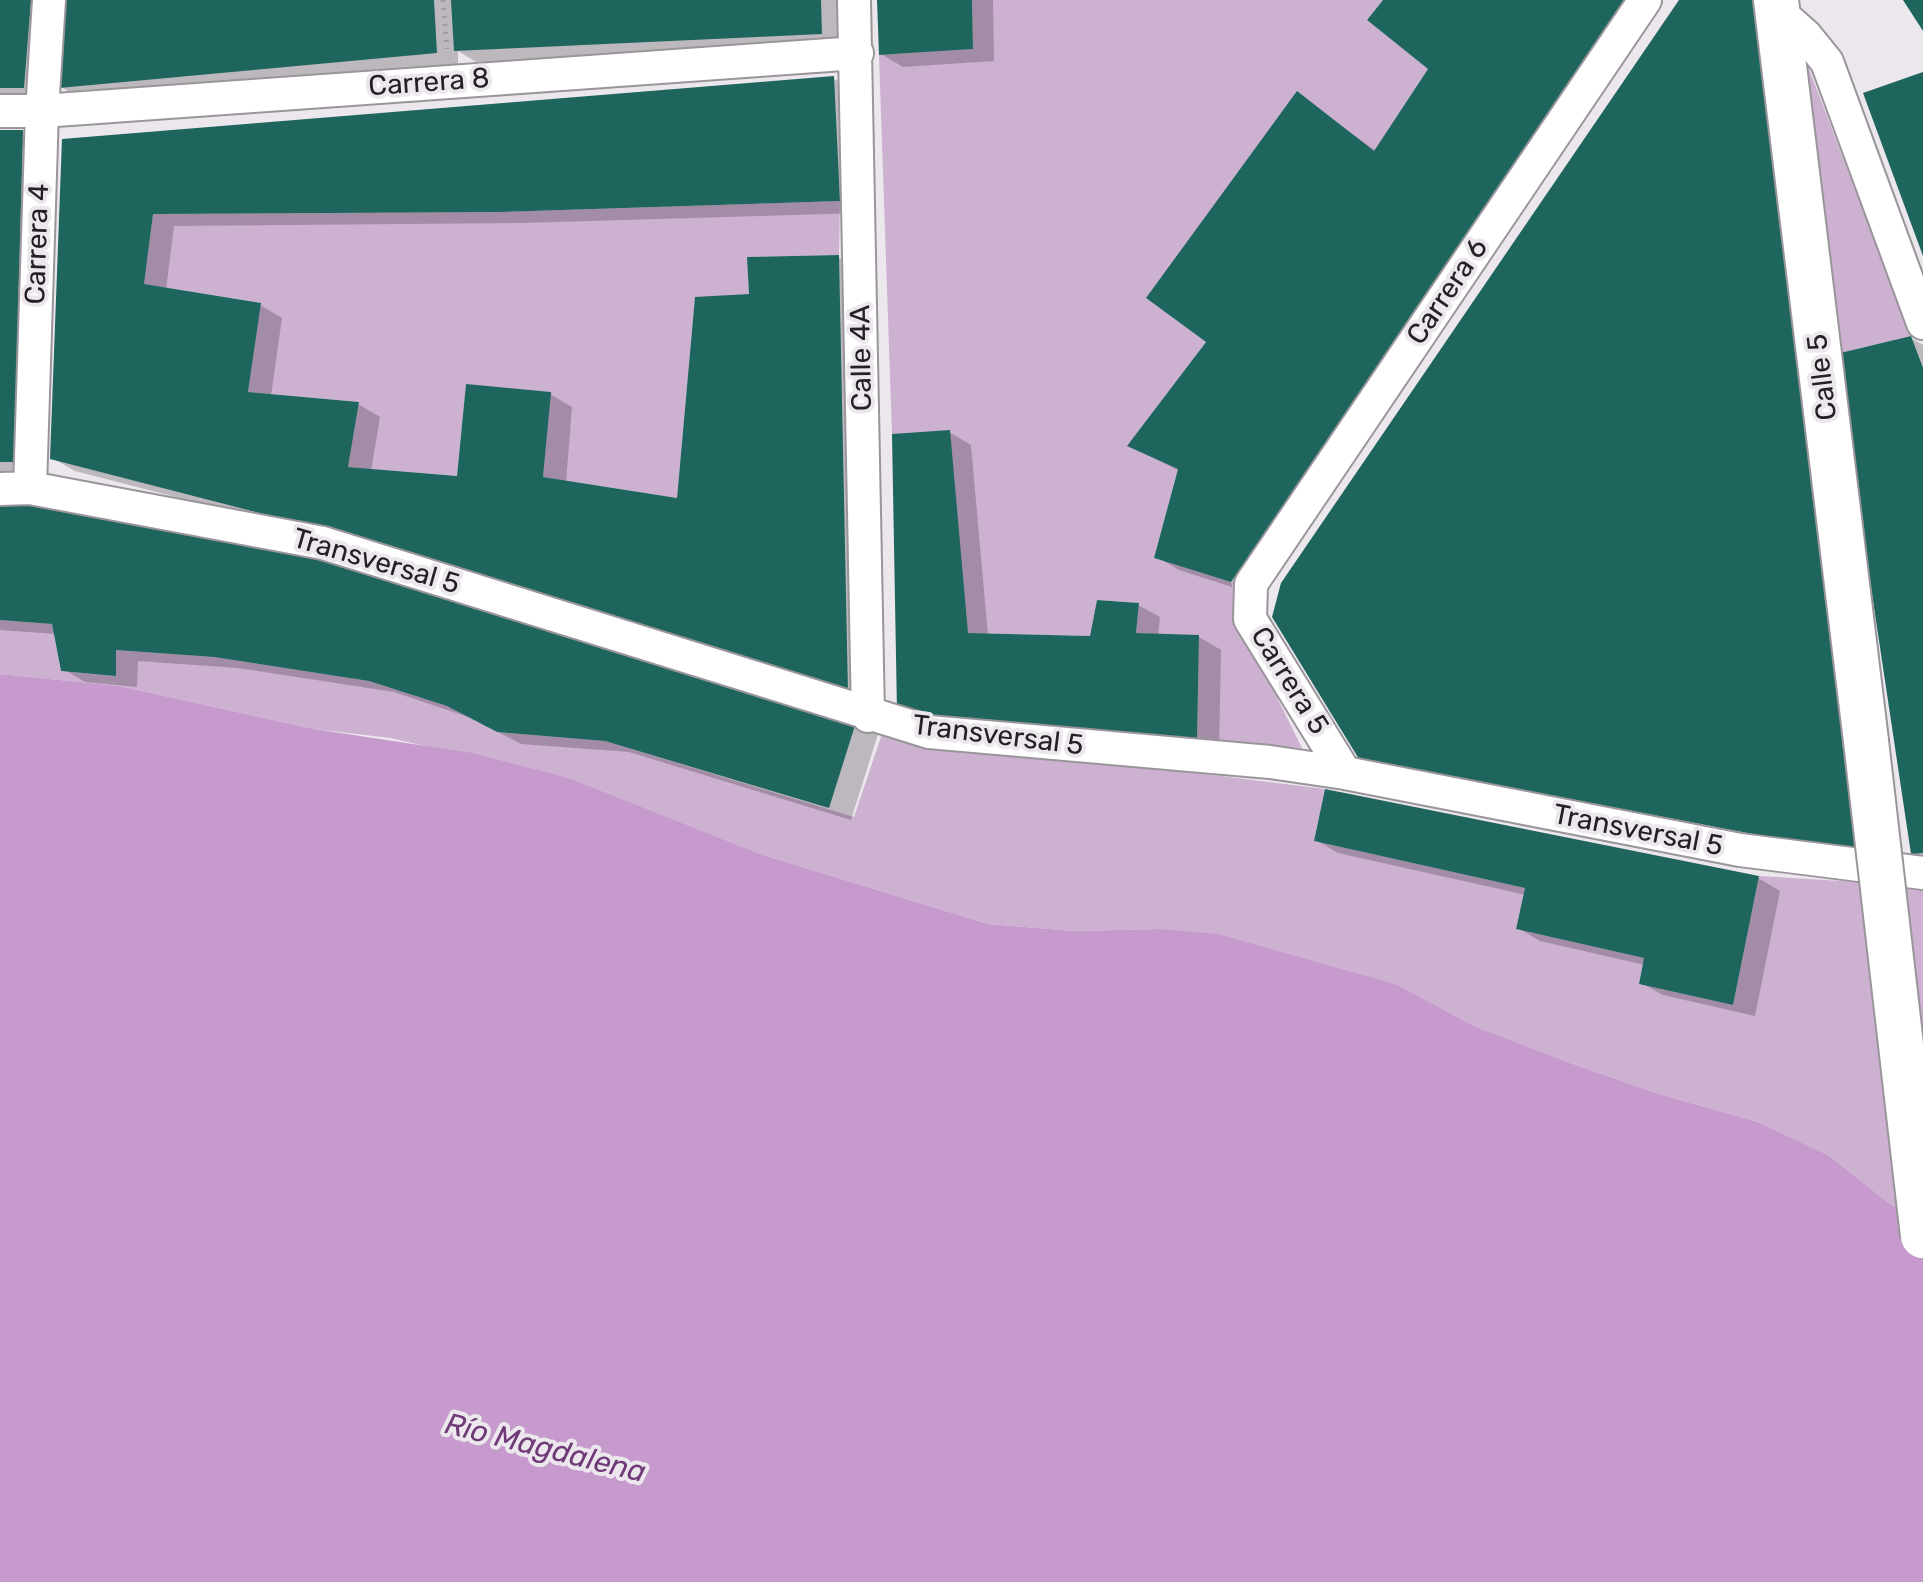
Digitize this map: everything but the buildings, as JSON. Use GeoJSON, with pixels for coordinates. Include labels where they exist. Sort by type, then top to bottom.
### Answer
{"type":"FeatureCollection","features":[{"type":"Feature","properties":{"kind":"main road","name":"Calle 5"},"geometry":{"type":"LineString","coordinates":[[1780,4],[1923,1236]]}},
{"type":"Feature","properties":{"kind":"street","name":"Carrera 4"},"geometry":{"type":"LineString","coordinates":[[15,488],[49,0]]}},
{"type":"Feature","properties":{"kind":"street","name":"Calle 4A"},"geometry":{"type":"LineString","coordinates":[[854,0],[868,716]]}},
{"type":"Feature","properties":{"kind":"street","name":"Carrera 6"},"geometry":{"type":"LineString","coordinates":[[1251,584],[1645,0]]}},
{"type":"Feature","properties":{"kind":"street","name":"Calle 5"},"geometry":{"type":"LineString","coordinates":[[1780,4],[1827,62],[1923,323]]}},
{"type":"Feature","properties":{"kind":"street","name":"Carrera 8"},"geometry":{"type":"LineString","coordinates":[[0,111],[42,111],[857,53]]}},
{"type":"Feature","properties":{"kind":"street","name":"Transversal 5"},"geometry":{"type":"LineString","coordinates":[[15,488],[323,543],[868,716],[929,732],[1270,762],[1345,773],[1740,850],[1923,873]]}},
{"type":"Feature","properties":{"kind":"street","name":"Carrera 5"},"geometry":{"type":"LineString","coordinates":[[1251,584],[1250,619],[1345,773]]}},
{"type":"Feature","properties":{"kind":"path"},"geometry":{"type":"LineString","coordinates":[[443,0],[450,82]]}},
{"type":"Feature","properties":{"kind":"shaded area"},"geometry":{"type":"Polygon","coordinates":[[[972,0],[1383,0],[1367,20],[1428,69],[1374,151],[1146,298],[1206,342],[1128,445],[1178,469],[1154,558],[1231,582],[1244,631],[1302,748],[1197,741],[1199,636],[1136,633],[1139,603],[1097,600],[1090,636],[968,633],[892,434],[879,55],[973,49],[972,0]]]}},
{"type":"Feature","properties":{"kind":"shaded area"},"geometry":{"type":"Polygon","coordinates":[[[1801,48],[1911,336],[1836,354],[1801,48]]]}},
{"type":"Feature","properties":{"kind":"shaded area"},"geometry":{"type":"Polygon","coordinates":[[[840,201],[839,255],[748,257],[749,294],[695,298],[677,498],[543,477],[550,392],[466,385],[457,476],[348,467],[359,402],[248,392],[261,303],[144,284],[153,214],[499,212],[840,201]]]}},
{"type":"Feature","properties":{"kind":"shaded area"},"geometry":{"type":"Polygon","coordinates":[[[0,620],[52,624],[61,671],[115,676],[116,650],[214,657],[369,681],[447,706],[497,732],[605,741],[854,817],[882,734],[1325,789],[1314,841],[1525,888],[1516,929],[1644,958],[1639,984],[1733,1005],[1759,876],[1923,886],[1923,1219],[1890,1204],[1828,1155],[1758,1122],[1659,1094],[1573,1064],[1474,1026],[1398,985],[1160,929],[1074,931],[988,924],[763,855],[572,779],[390,738],[314,729],[119,686],[0,674],[0,620]]]}},
{"type":"Feature","properties":{"kind":"water","name":"Río Magdalena"},"geometry":{"type":"Polygon","coordinates":[[[0,674],[119,686],[314,729],[472,753],[572,779],[763,855],[988,924],[1074,931],[1160,929],[1218,934],[1398,985],[1474,1026],[1659,1094],[1758,1122],[1828,1155],[1890,1204],[1923,1219],[1923,1582],[0,1582],[0,674]]]}}]}
